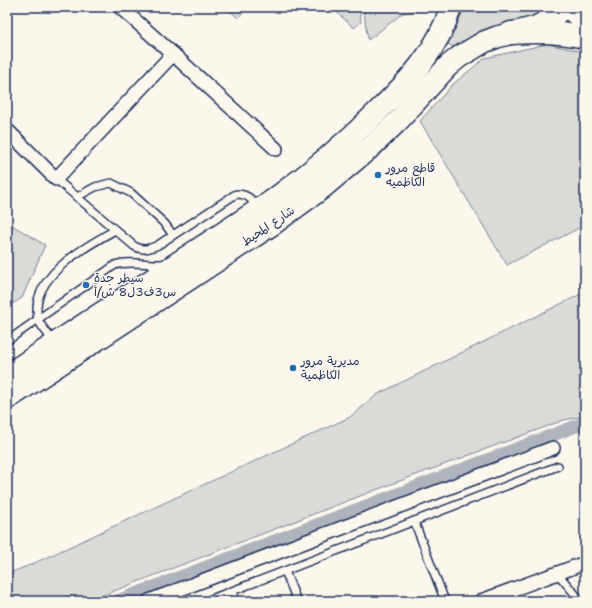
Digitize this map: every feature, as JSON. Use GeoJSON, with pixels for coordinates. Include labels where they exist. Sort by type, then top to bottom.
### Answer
{"type":"FeatureCollection","features":[{"type":"Feature","properties":{"kind":"highway"},"geometry":{"type":"LineString","coordinates":[[566,7],[585,21]]}},
{"type":"Feature","properties":{"kind":"highway"},"geometry":{"type":"LineString","coordinates":[[512,33],[533,31],[555,32],[585,37]]}},
{"type":"Feature","properties":{"kind":"main road","name":"شارع المحيط"},"geometry":{"type":"LineString","coordinates":[[88,333],[180,261],[259,209],[315,169],[348,142],[401,89],[429,55],[447,21],[451,7]]}},
{"type":"Feature","properties":{"kind":"main road","name":"شارع المحيط"},"geometry":{"type":"LineString","coordinates":[[7,375],[88,333],[273,224],[341,173],[372,146],[399,120],[448,66],[459,57],[484,42],[536,27],[552,18],[566,7]]}},
{"type":"Feature","properties":{"kind":"main road","name":"شارع المحيط"},"geometry":{"type":"LineString","coordinates":[[7,399],[63,346]]}},
{"type":"Feature","properties":{"kind":"street"},"geometry":{"type":"LineString","coordinates":[[120,7],[276,149]]}},
{"type":"Feature","properties":{"kind":"street"},"geometry":{"type":"LineString","coordinates":[[7,130],[56,179],[173,54]]}},
{"type":"Feature","properties":{"kind":"street"},"geometry":{"type":"LineString","coordinates":[[149,601],[553,448]]}},
{"type":"Feature","properties":{"kind":"street"},"geometry":{"type":"LineString","coordinates":[[481,601],[585,563]]}},
{"type":"Feature","properties":{"kind":"lane"},"geometry":{"type":"LineString","coordinates":[[56,179],[134,246],[143,249],[154,247],[236,194],[244,194],[251,198],[259,209]]}},
{"type":"Feature","properties":{"kind":"lane"},"geometry":{"type":"LineString","coordinates":[[77,197],[95,187],[111,183],[131,194],[165,224],[173,235]]}},
{"type":"Feature","properties":{"kind":"lane"},"geometry":{"type":"LineString","coordinates":[[63,346],[38,319],[38,299],[46,281],[78,252],[115,230]]}},
{"type":"Feature","properties":{"kind":"lane"},"geometry":{"type":"LineString","coordinates":[[7,341],[115,265],[124,262],[155,264],[180,261]]}},
{"type":"Feature","properties":{"kind":"lane"},"geometry":{"type":"LineString","coordinates":[[206,601],[558,466]]}},
{"type":"Feature","properties":{"kind":"lane"},"geometry":{"type":"LineString","coordinates":[[414,521],[445,601]]}},
{"type":"Feature","properties":{"kind":"lane"},"geometry":{"type":"LineString","coordinates":[[285,571],[297,601]]}},
{"type":"Feature","properties":{"kind":"lane"},"geometry":{"type":"LineString","coordinates":[[557,573],[581,601]]}},
{"type":"Feature","properties":{"kind":"lane"},"geometry":{"type":"LineString","coordinates":[[232,591],[235,601]]}},
{"type":"Feature","properties":{"kind":"shaded area"},"geometry":{"type":"Polygon","coordinates":[[[226,7],[248,7],[238,18],[226,7]]]}},
{"type":"Feature","properties":{"kind":"shaded area"},"geometry":{"type":"Polygon","coordinates":[[[359,7],[361,22],[354,28],[332,8],[359,7]]]}},
{"type":"Feature","properties":{"kind":"shaded area"},"geometry":{"type":"Polygon","coordinates":[[[363,7],[422,7],[420,10],[403,13],[368,40],[363,7]]]}},
{"type":"Feature","properties":{"kind":"shaded area"},"geometry":{"type":"Polygon","coordinates":[[[465,7],[553,7],[544,14],[457,49],[448,44],[465,7]]]}},
{"type":"Feature","properties":{"kind":"shaded area"},"geometry":{"type":"Polygon","coordinates":[[[547,44],[585,52],[585,225],[507,265],[420,121],[453,84],[485,58],[547,44]]]}},
{"type":"Feature","properties":{"kind":"shaded area"},"geometry":{"type":"Polygon","coordinates":[[[7,222],[45,245],[22,298],[7,307],[7,222]]]}},
{"type":"Feature","properties":{"kind":"shaded area"},"geometry":{"type":"Polygon","coordinates":[[[583,293],[585,296],[585,416],[564,420],[381,488],[88,601],[7,601],[7,574],[30,565],[350,417],[378,394],[583,293]]]}},
{"type":"Feature","properties":{"kind":"waterway"},"geometry":{"type":"LineString","coordinates":[[117,601],[585,424]]}},
{"type":"Feature","properties":{"kind":"place","name":"قاطع مرور الكاظميه"},"geometry":{"type":"Point","coordinates":[378,175]}},
{"type":"Feature","properties":{"kind":"place","name":"سيطر جدة س3ف3ل8 ش/أ"},"geometry":{"type":"Point","coordinates":[86,285]}},
{"type":"Feature","properties":{"kind":"place","name":"مديرية مرور الكاظمية"},"geometry":{"type":"Point","coordinates":[293,368]}}]}
